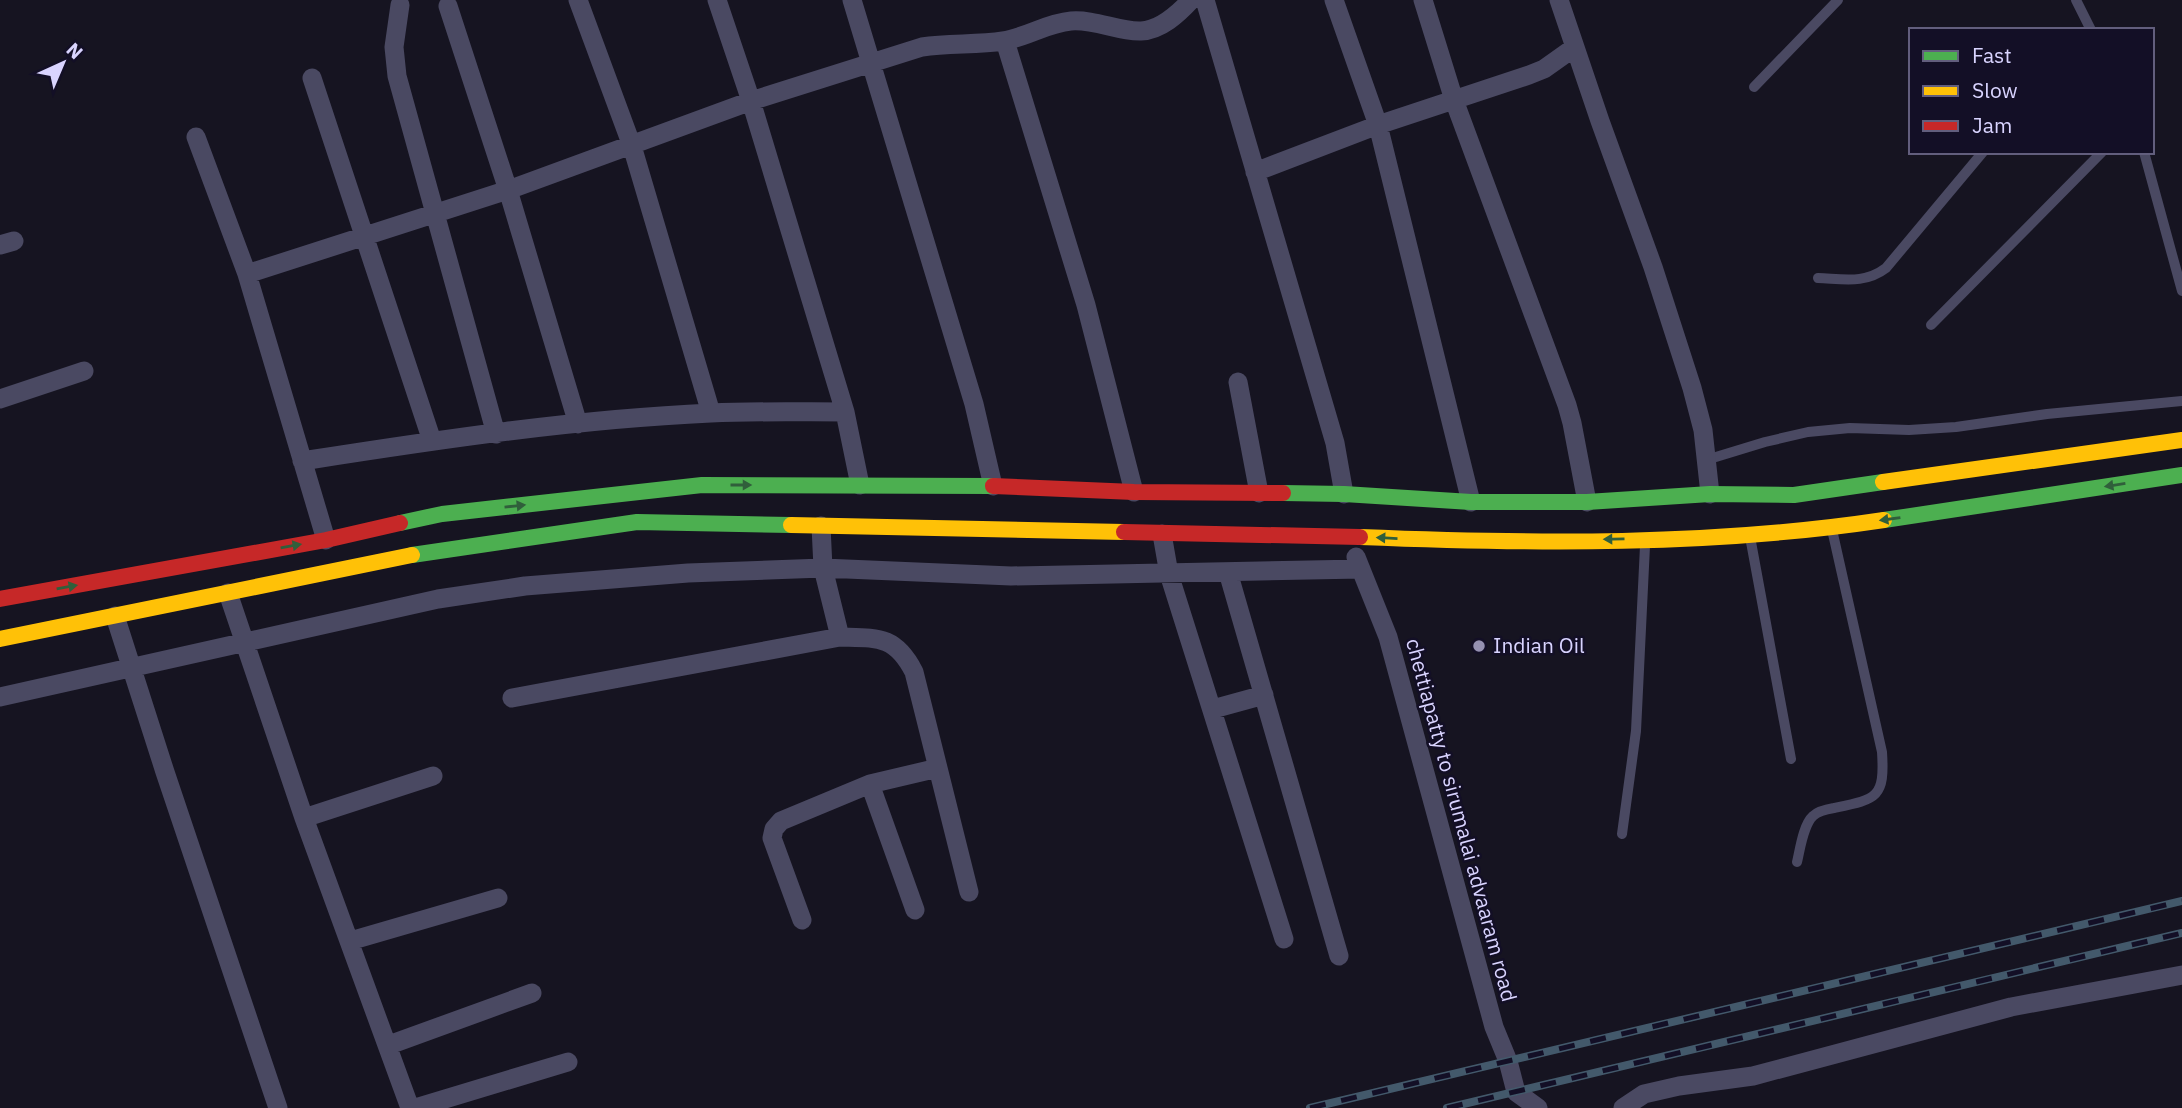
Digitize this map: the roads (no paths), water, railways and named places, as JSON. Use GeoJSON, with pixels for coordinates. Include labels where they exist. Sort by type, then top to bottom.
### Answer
{"type":"FeatureCollection","features":[{"type":"Feature","properties":{"kind":"highway"},"geometry":{"type":"LineString","coordinates":[[0,599],[326,540],[442,514],[688,487],[993,486],[1134,492],[1344,494],[1471,502],[1587,502],[1710,494],[1794,495],[2182,440]]}},
{"type":"Feature","properties":{"kind":"highway"},"geometry":{"type":"LineString","coordinates":[[0,639],[408,556],[637,523],[1348,536],[1493,542],[1645,539],[1750,535],[1831,528],[2182,475]]}},
{"type":"Feature","properties":{"kind":"street"},"geometry":{"type":"LineString","coordinates":[[578,0],[632,146],[711,413]]}},
{"type":"Feature","properties":{"kind":"street"},"geometry":{"type":"LineString","coordinates":[[717,0],[751,101],[845,412],[860,485]]}},
{"type":"Feature","properties":{"kind":"street"},"geometry":{"type":"LineString","coordinates":[[852,0],[974,404],[993,486]]}},
{"type":"Feature","properties":{"kind":"street"},"geometry":{"type":"LineString","coordinates":[[247,274],[508,190],[751,101],[922,47],[948,43],[1005,41],[1055,23],[1073,21],[1141,31],[1165,23],[1191,0]]}},
{"type":"Feature","properties":{"kind":"street"},"geometry":{"type":"LineString","coordinates":[[1205,0],[1335,443],[1344,494]]}},
{"type":"Feature","properties":{"kind":"street"},"geometry":{"type":"LineString","coordinates":[[1334,0],[1378,125],[1471,502]]}},
{"type":"Feature","properties":{"kind":"street"},"geometry":{"type":"LineString","coordinates":[[1423,0],[1454,100],[1573,423],[1587,502]]}},
{"type":"Feature","properties":{"kind":"street"},"geometry":{"type":"LineString","coordinates":[[1559,0],[1681,353],[1703,430],[1710,494]]}},
{"type":"Feature","properties":{"kind":"street"},"geometry":{"type":"LineString","coordinates":[[400,5],[394,63],[496,434]]}},
{"type":"Feature","properties":{"kind":"street"},"geometry":{"type":"LineString","coordinates":[[448,6],[508,190],[578,424]]}},
{"type":"Feature","properties":{"kind":"street"},"geometry":{"type":"LineString","coordinates":[[1005,41],[1086,305],[1134,492]]}},
{"type":"Feature","properties":{"kind":"street"},"geometry":{"type":"LineString","coordinates":[[1255,172],[1378,125],[1544,69],[1575,47]]}},
{"type":"Feature","properties":{"kind":"street"},"geometry":{"type":"LineString","coordinates":[[312,79],[432,441]]}},
{"type":"Feature","properties":{"kind":"street"},"geometry":{"type":"LineString","coordinates":[[196,137],[247,274],[326,540]]}},
{"type":"Feature","properties":{"kind":"street"},"geometry":{"type":"LineString","coordinates":[[0,399],[84,371]]}},
{"type":"Feature","properties":{"kind":"street"},"geometry":{"type":"LineString","coordinates":[[1238,382],[1259,493]]}},
{"type":"Feature","properties":{"kind":"street"},"geometry":{"type":"LineString","coordinates":[[302,461],[432,441],[578,424],[711,413],[845,412]]}},
{"type":"Feature","properties":{"kind":"street"},"geometry":{"type":"LineString","coordinates":[[821,526],[823,568],[840,637]]}},
{"type":"Feature","properties":{"kind":"street"},"geometry":{"type":"LineString","coordinates":[[1162,534],[1169,574],[1284,939]]}},
{"type":"Feature","properties":{"kind":"street","name":"chettiapatty to sirumalai advaaram road"},"geometry":{"type":"LineString","coordinates":[[1348,536],[1388,637],[1494,1027],[1508,1061],[1516,1091],[1538,1108]]}},
{"type":"Feature","properties":{"kind":"street"},"geometry":{"type":"LineString","coordinates":[[0,697],[438,599],[525,586],[688,573],[823,568],[1011,576],[1361,569]]}},
{"type":"Feature","properties":{"kind":"street"},"geometry":{"type":"LineString","coordinates":[[1228,572],[1339,956]]}},
{"type":"Feature","properties":{"kind":"street"},"geometry":{"type":"LineString","coordinates":[[228,593],[304,818],[410,1108]]}},
{"type":"Feature","properties":{"kind":"street"},"geometry":{"type":"LineString","coordinates":[[115,615],[278,1108]]}},
{"type":"Feature","properties":{"kind":"street"},"geometry":{"type":"LineString","coordinates":[[512,698],[840,637],[881,638],[894,644],[907,658],[914,672],[969,892]]}},
{"type":"Feature","properties":{"kind":"street"},"geometry":{"type":"LineString","coordinates":[[1213,709],[1264,695]]}},
{"type":"Feature","properties":{"kind":"street"},"geometry":{"type":"LineString","coordinates":[[802,920],[772,838],[774,829],[781,821],[870,784],[938,768]]}},
{"type":"Feature","properties":{"kind":"street"},"geometry":{"type":"LineString","coordinates":[[304,818],[433,776]]}},
{"type":"Feature","properties":{"kind":"street"},"geometry":{"type":"LineString","coordinates":[[870,784],[915,910]]}},
{"type":"Feature","properties":{"kind":"street"},"geometry":{"type":"LineString","coordinates":[[350,941],[498,898]]}},
{"type":"Feature","properties":{"kind":"street"},"geometry":{"type":"LineString","coordinates":[[1623,1108],[1644,1094],[1679,1086],[1754,1076],[2011,1007],[2182,975]]}},
{"type":"Feature","properties":{"kind":"street"},"geometry":{"type":"LineString","coordinates":[[389,1045],[532,992]]}},
{"type":"Feature","properties":{"kind":"street"},"geometry":{"type":"LineString","coordinates":[[415,1108],[568,1062]]}},
{"type":"Feature","properties":{"kind":"lane"},"geometry":{"type":"LineString","coordinates":[[1754,87],[1838,0]]}},
{"type":"Feature","properties":{"kind":"lane"},"geometry":{"type":"LineString","coordinates":[[2076,0],[2088,28]]}},
{"type":"Feature","properties":{"kind":"lane"},"geometry":{"type":"LineString","coordinates":[[1818,278],[1862,281],[1875,277],[1886,268],[1981,154]]}},
{"type":"Feature","properties":{"kind":"lane"},"geometry":{"type":"LineString","coordinates":[[1931,325],[2100,154]]}},
{"type":"Feature","properties":{"kind":"lane"},"geometry":{"type":"LineString","coordinates":[[2145,154],[2182,291]]}},
{"type":"Feature","properties":{"kind":"lane"},"geometry":{"type":"LineString","coordinates":[[1706,460],[1808,432],[1850,428],[1909,430],[1956,427],[2047,414],[2182,401]]}},
{"type":"Feature","properties":{"kind":"lane"},"geometry":{"type":"LineString","coordinates":[[1797,862],[1808,823],[1813,815],[1861,803],[1872,797],[1880,789],[1884,776],[1882,752],[1831,528]]}},
{"type":"Feature","properties":{"kind":"lane"},"geometry":{"type":"LineString","coordinates":[[1750,535],[1791,759]]}},
{"type":"Feature","properties":{"kind":"lane"},"geometry":{"type":"LineString","coordinates":[[1622,834],[1636,731],[1645,539]]}},
{"type":"Feature","properties":{"kind":"railway"},"geometry":{"type":"LineString","coordinates":[[1310,1108],[2182,901]]}},
{"type":"Feature","properties":{"kind":"railway"},"geometry":{"type":"LineString","coordinates":[[1447,1108],[2182,933]]}},
{"type":"Feature","properties":{"kind":"place","name":"Indian Oil"},"geometry":{"type":"Point","coordinates":[1479,646]}}]}
